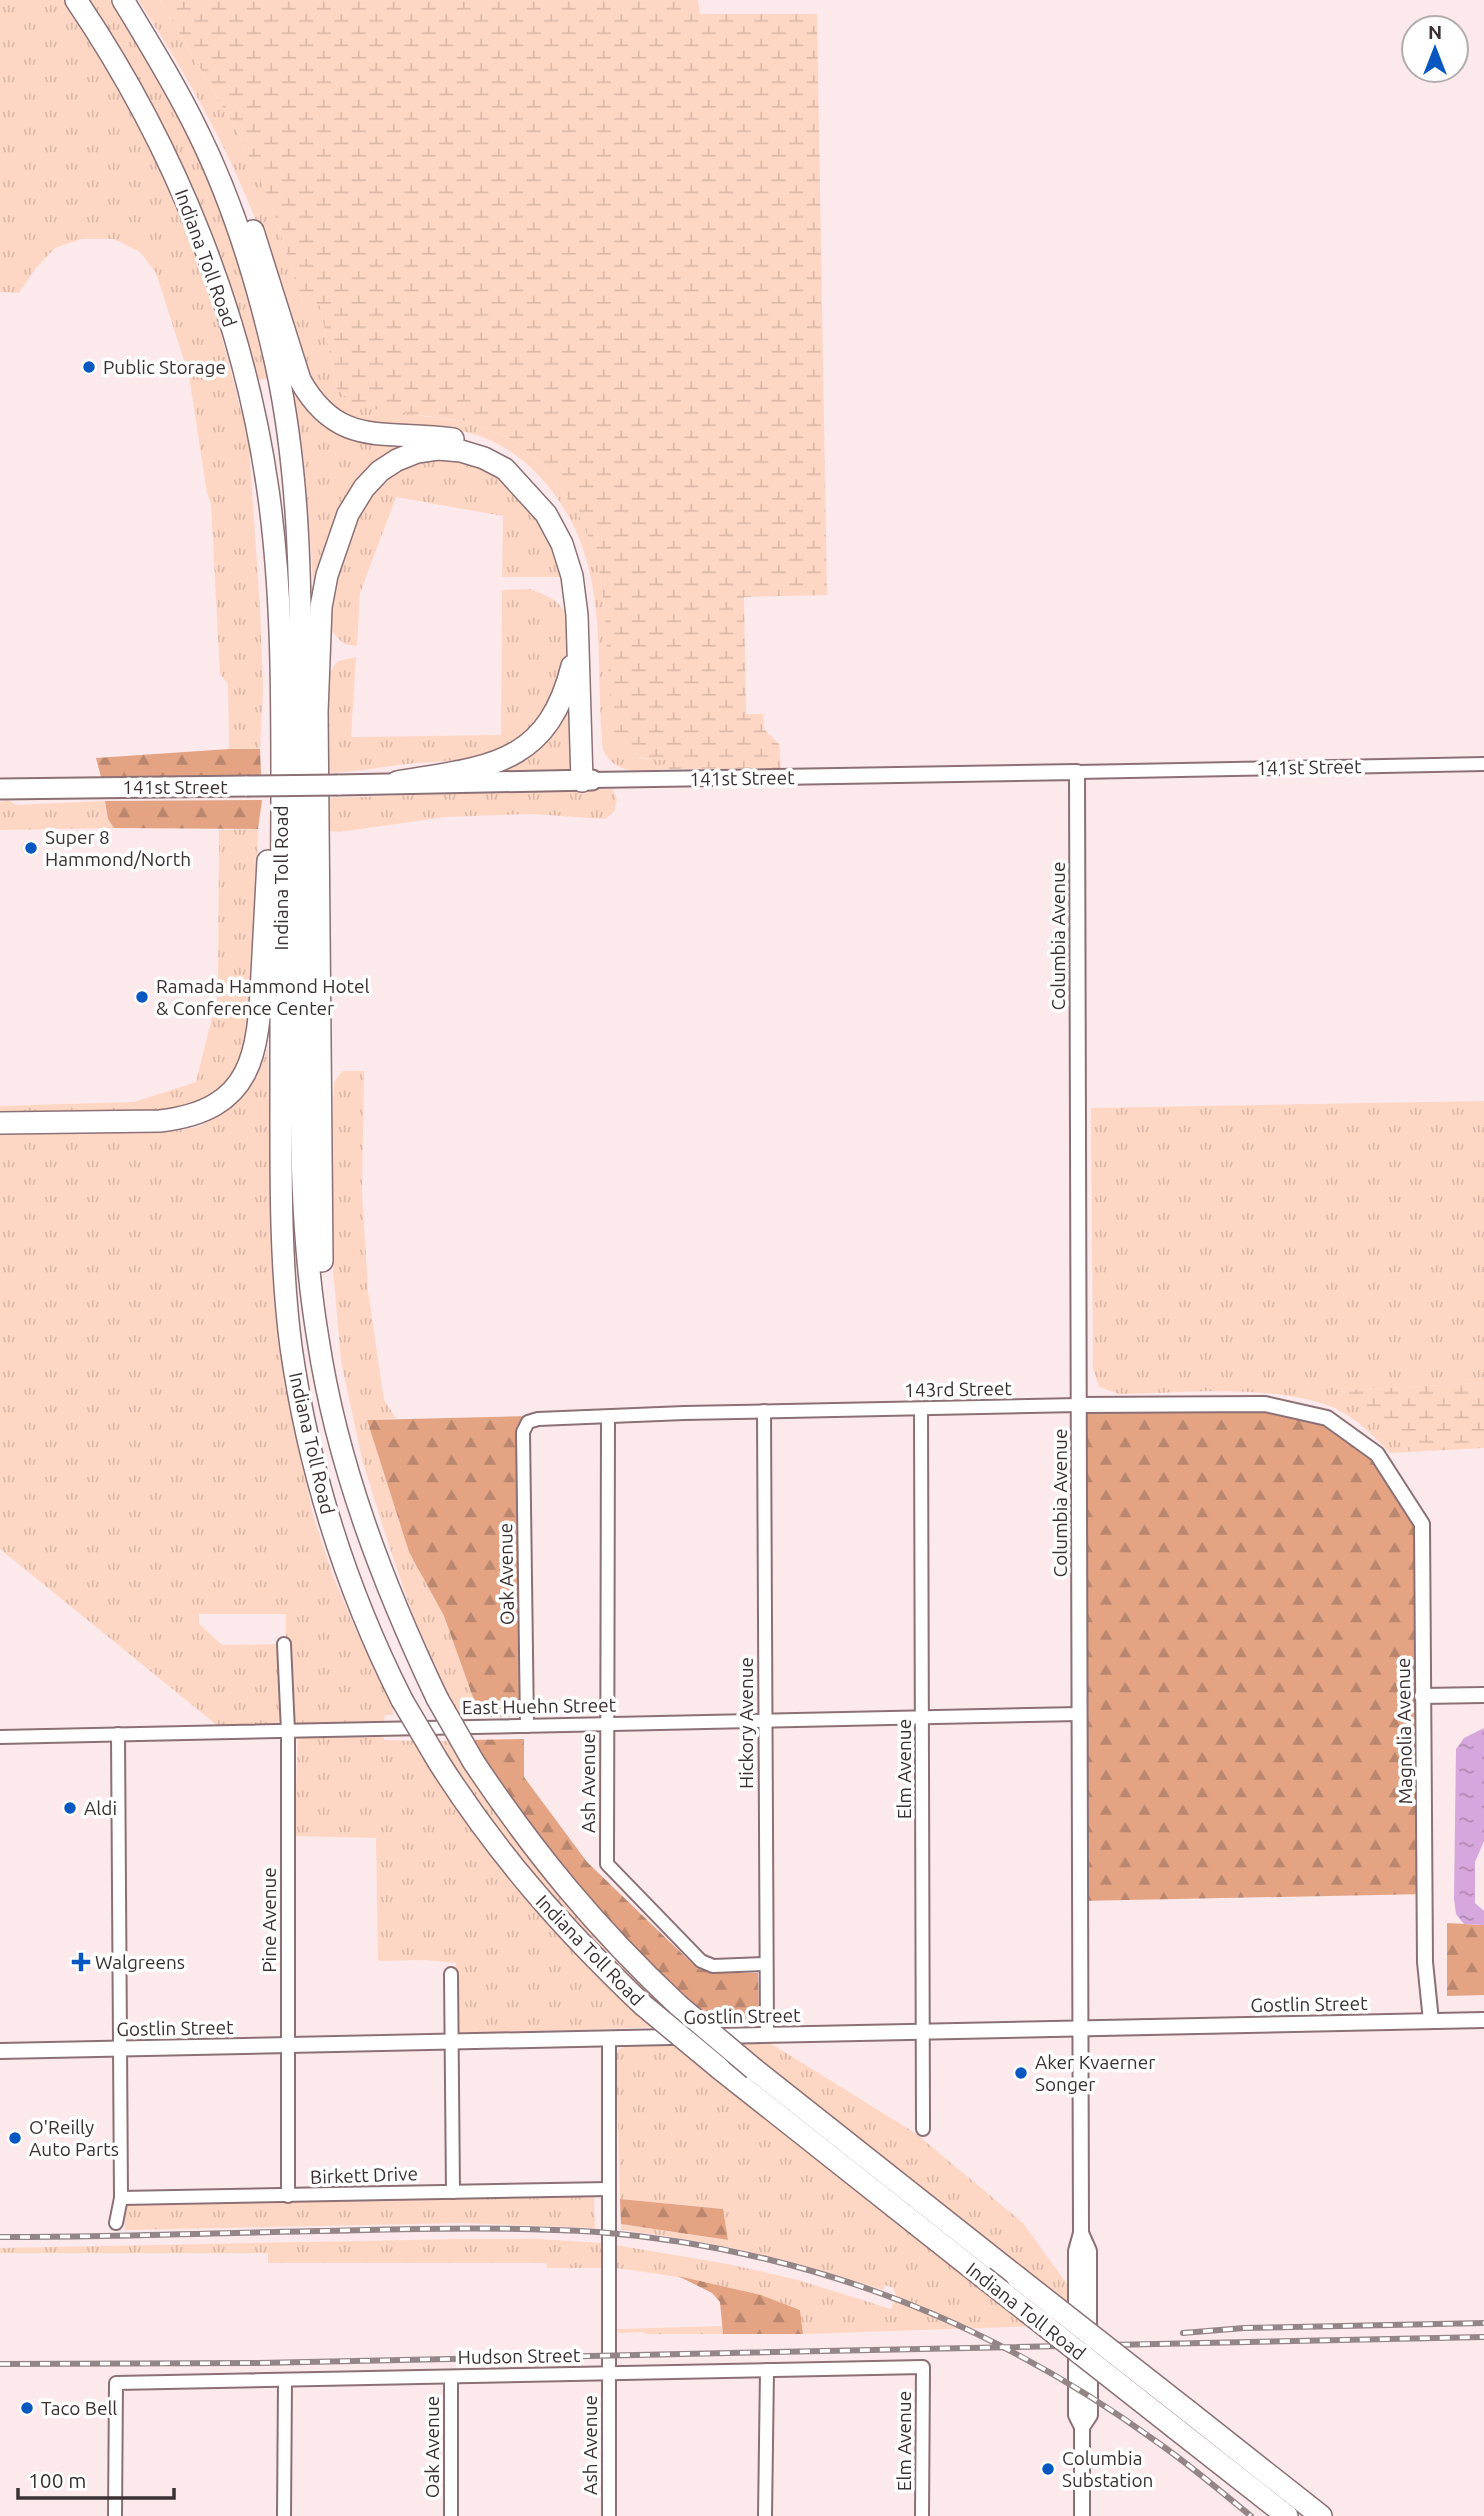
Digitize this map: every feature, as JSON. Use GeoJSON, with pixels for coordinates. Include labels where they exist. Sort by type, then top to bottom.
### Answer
{"type":"FeatureCollection","features":[{"type":"Feature","properties":{"kind":"highway","name":"Indiana Toll Road"},"geometry":{"type":"LineString","coordinates":[[76,0],[125,77],[185,196],[208,255],[244,372],[261,452],[274,544],[279,618],[282,755],[282,1230],[291,1345],[309,1446],[336,1545],[358,1606],[402,1700],[474,1817],[519,1875],[580,1943],[643,2005],[984,2277],[1181,2420],[1321,2516]]}},
{"type":"Feature","properties":{"kind":"highway","name":"Indiana Toll Road"},"geometry":{"type":"LineString","coordinates":[[123,0],[198,131],[224,191],[244,247],[276,366],[292,466],[299,541],[302,1168],[311,1285],[328,1396],[351,1481],[389,1591],[437,1698],[506,1811],[564,1886],[603,1931],[678,2005],[1017,2277],[1287,2516]]}},
{"type":"Feature","properties":{"kind":"highway"},"geometry":{"type":"LineString","coordinates":[[157,56],[186,89],[236,189],[261,253],[300,380],[311,400],[329,418],[354,430],[474,442],[504,454],[530,475],[555,506],[570,533],[588,603],[587,781]]}},
{"type":"Feature","properties":{"kind":"highway"},"geometry":{"type":"LineString","coordinates":[[328,1396],[328,1342],[321,1235],[317,712],[321,607],[337,542],[348,514],[364,488],[380,471],[397,460],[417,452],[438,449],[461,451],[484,458],[505,470],[545,514],[562,544],[572,576],[577,615],[587,781]]}},
{"type":"Feature","properties":{"kind":"highway"},"geometry":{"type":"LineString","coordinates":[[397,782],[475,769],[522,750],[541,734],[556,712],[568,685],[573,663],[577,615]]}},
{"type":"Feature","properties":{"kind":"highway"},"geometry":{"type":"LineString","coordinates":[[0,1123],[147,1122],[185,1118],[202,1113],[236,1087],[247,1070],[259,1030],[271,813],[282,755]]}},
{"type":"Feature","properties":{"kind":"main road","name":"141st Street"},"geometry":{"type":"LineString","coordinates":[[0,789],[587,781]]}},
{"type":"Feature","properties":{"kind":"street","name":"141st Street"},"geometry":{"type":"LineString","coordinates":[[587,781],[1484,764]]}},
{"type":"Feature","properties":{"kind":"street","name":"Columbia Avenue"},"geometry":{"type":"LineString","coordinates":[[1077,772],[1081,2233],[1089,2251],[1090,2380],[1090,2415],[1082,2427],[1082,2516]]}},
{"type":"Feature","properties":{"kind":"street","name":"143rd Street"},"geometry":{"type":"LineString","coordinates":[[528,1422],[538,1419],[764,1411],[1265,1404],[1327,1418],[1377,1454]]}},
{"type":"Feature","properties":{"kind":"street","name":"Elm Avenue"},"geometry":{"type":"LineString","coordinates":[[921,1409],[923,2129]]}},
{"type":"Feature","properties":{"kind":"street","name":"Hickory Avenue"},"geometry":{"type":"LineString","coordinates":[[764,1411],[767,2034]]}},
{"type":"Feature","properties":{"kind":"street","name":"Ash Avenue"},"geometry":{"type":"LineString","coordinates":[[608,1417],[607,1864],[701,1961],[713,1965],[766,1964]]}},
{"type":"Feature","properties":{"kind":"street","name":"Oak Avenue"},"geometry":{"type":"LineString","coordinates":[[527,1726],[523,1432],[528,1422]]}},
{"type":"Feature","properties":{"kind":"street","name":"Magnolia Avenue"},"geometry":{"type":"LineString","coordinates":[[1377,1454],[1422,1524],[1425,1962],[1431,2021]]}},
{"type":"Feature","properties":{"kind":"street","name":"Pine Avenue"},"geometry":{"type":"LineString","coordinates":[[284,1644],[288,1731],[288,2196]]}},
{"type":"Feature","properties":{"kind":"street"},"geometry":{"type":"LineString","coordinates":[[1422,1696],[1484,1695]]}},
{"type":"Feature","properties":{"kind":"street","name":"East Huehn Street"},"geometry":{"type":"LineString","coordinates":[[0,1737],[1079,1714]]}},
{"type":"Feature","properties":{"kind":"street"},"geometry":{"type":"LineString","coordinates":[[116,2222],[121,2198],[118,1734]]}},
{"type":"Feature","properties":{"kind":"street"},"geometry":{"type":"LineString","coordinates":[[451,1974],[453,2192]]}},
{"type":"Feature","properties":{"kind":"street","name":"Gostlin Street"},"geometry":{"type":"LineString","coordinates":[[0,2051],[1484,2020]]}},
{"type":"Feature","properties":{"kind":"street","name":"Ash Avenue"},"geometry":{"type":"LineString","coordinates":[[609,2038],[609,2516]]}},
{"type":"Feature","properties":{"kind":"street","name":"Birkett Drive"},"geometry":{"type":"LineString","coordinates":[[121,2198],[609,2189]]}},
{"type":"Feature","properties":{"kind":"street","name":"Elm Avenue"},"geometry":{"type":"LineString","coordinates":[[922,2516],[923,2367]]}},
{"type":"Feature","properties":{"kind":"street","name":"Hudson Street"},"geometry":{"type":"LineString","coordinates":[[115,2516],[116,2383],[923,2367]]}},
{"type":"Feature","properties":{"kind":"street"},"geometry":{"type":"LineString","coordinates":[[765,2516],[767,2370]]}},
{"type":"Feature","properties":{"kind":"street","name":"Oak Avenue"},"geometry":{"type":"LineString","coordinates":[[451,2377],[451,2516]]}},
{"type":"Feature","properties":{"kind":"street"},"geometry":{"type":"LineString","coordinates":[[284,2516],[285,2380]]}},
{"type":"Feature","properties":{"kind":"green space"},"geometry":{"type":"Polygon","coordinates":[[[0,0],[64,0],[149,143],[175,199],[217,319],[249,445],[263,687],[260,749],[229,749],[228,684],[220,674],[211,504],[189,376],[156,273],[140,252],[114,239],[82,239],[55,248],[35,269],[19,293],[0,292],[0,0]]]}},
{"type":"Feature","properties":{"kind":"green space"},"geometry":{"type":"Polygon","coordinates":[[[90,0],[110,0],[143,52],[201,161],[238,257],[269,378],[255,381],[223,268],[191,186],[144,92],[90,0]]]}},
{"type":"Feature","properties":{"kind":"green space"},"geometry":{"type":"Polygon","coordinates":[[[138,0],[160,0],[238,133],[270,201],[303,306],[320,306],[337,389],[422,416],[473,422],[515,441],[549,472],[580,517],[598,561],[605,613],[638,758],[668,760],[669,769],[623,768],[615,765],[603,750],[597,621],[589,570],[574,526],[538,474],[505,448],[486,438],[445,428],[382,425],[343,414],[326,402],[311,384],[251,207],[191,86],[138,0]]]}},
{"type":"Feature","properties":{"kind":"green space"},"geometry":{"type":"Polygon","coordinates":[[[160,0],[698,0],[700,14],[817,14],[827,595],[744,597],[746,714],[763,714],[764,729],[779,744],[781,768],[669,769],[667,760],[635,756],[617,742],[612,733],[605,613],[598,561],[580,517],[549,472],[515,441],[473,422],[357,407],[337,389],[320,306],[303,306],[270,201],[238,133],[160,0]]]}},
{"type":"Feature","properties":{"kind":"green space"},"geometry":{"type":"Polygon","coordinates":[[[291,378],[311,412],[332,429],[359,438],[397,444],[397,452],[320,581],[313,581],[304,461],[291,378]]]}},
{"type":"Feature","properties":{"kind":"green space"},"geometry":{"type":"Polygon","coordinates":[[[433,459],[465,460],[495,472],[543,524],[564,577],[502,577],[503,516],[396,497],[360,593],[357,646],[344,644],[332,632],[330,605],[346,541],[368,499],[397,472],[433,459]]]}},
{"type":"Feature","properties":{"kind":"green space"},"geometry":{"type":"Polygon","coordinates":[[[530,589],[558,603],[566,616],[569,635],[563,671],[554,693],[529,734],[519,743],[505,750],[472,758],[322,773],[327,676],[338,661],[356,657],[351,737],[501,735],[502,590],[530,589]]]}},
{"type":"Feature","properties":{"kind":"green space"},"geometry":{"type":"Polygon","coordinates":[[[573,695],[574,768],[566,773],[491,771],[548,738],[561,721],[573,695]]]}},
{"type":"Feature","properties":{"kind":"green space"},"geometry":{"type":"Polygon","coordinates":[[[260,749],[261,775],[101,777],[96,758],[260,749]]]}},
{"type":"Feature","properties":{"kind":"green space"},"geometry":{"type":"Polygon","coordinates":[[[613,789],[617,800],[614,812],[605,819],[532,814],[445,817],[339,832],[329,831],[325,824],[322,798],[613,789]]]}},
{"type":"Feature","properties":{"kind":"green space"},"geometry":{"type":"Polygon","coordinates":[[[8,800],[16,805],[105,801],[108,819],[114,828],[0,830],[0,802],[8,800]]]}},
{"type":"Feature","properties":{"kind":"green space"},"geometry":{"type":"Polygon","coordinates":[[[262,800],[258,829],[114,828],[108,819],[105,801],[262,800]]]}},
{"type":"Feature","properties":{"kind":"green space"},"geometry":{"type":"Polygon","coordinates":[[[258,829],[249,1041],[238,1067],[224,1088],[203,1102],[178,1110],[0,1116],[0,1106],[134,1102],[196,1082],[218,994],[219,830],[258,829]]]}},
{"type":"Feature","properties":{"kind":"green space"},"geometry":{"type":"Polygon","coordinates":[[[268,1047],[272,1266],[285,1386],[313,1515],[333,1576],[356,1630],[392,1701],[393,1715],[385,1715],[384,1722],[286,1728],[286,1614],[199,1614],[199,1624],[222,1645],[280,1644],[283,1703],[278,1725],[218,1726],[0,1549],[0,1132],[172,1132],[200,1126],[222,1114],[242,1096],[256,1078],[268,1047]]]}},
{"type":"Feature","properties":{"kind":"green space"},"geometry":{"type":"Polygon","coordinates":[[[343,1071],[364,1071],[362,1192],[368,1291],[384,1400],[396,1418],[367,1420],[409,1552],[444,1616],[480,1717],[458,1718],[417,1628],[362,1459],[341,1361],[328,1212],[334,1082],[343,1071]]]}},
{"type":"Feature","properties":{"kind":"green space"},"geometry":{"type":"Polygon","coordinates":[[[1484,1101],[1484,1383],[1345,1390],[1410,1452],[1390,1453],[1353,1419],[1327,1405],[1303,1398],[1224,1391],[1119,1394],[1099,1387],[1093,1368],[1091,1108],[1484,1101]]]}},
{"type":"Feature","properties":{"kind":"green space"},"geometry":{"type":"Polygon","coordinates":[[[1484,1383],[1484,1448],[1410,1452],[1344,1390],[1484,1383]]]}},
{"type":"Feature","properties":{"kind":"green space"},"geometry":{"type":"Polygon","coordinates":[[[1265,1404],[1327,1418],[1377,1454],[1422,1524],[1426,1894],[1080,1901],[1079,1405],[1265,1404]]]}},
{"type":"Feature","properties":{"kind":"green space"},"geometry":{"type":"Polygon","coordinates":[[[530,1416],[528,1716],[480,1717],[444,1616],[409,1552],[367,1420],[530,1416]]]}},
{"type":"Feature","properties":{"kind":"green space"},"geometry":{"type":"Polygon","coordinates":[[[364,1734],[383,1737],[384,1740],[416,1741],[474,1832],[522,1896],[582,1959],[657,2027],[459,2034],[456,1963],[426,1960],[378,1961],[376,1838],[294,1836],[298,1739],[311,1735],[364,1734]]]}},
{"type":"Feature","properties":{"kind":"green space"},"geometry":{"type":"Polygon","coordinates":[[[524,1739],[524,1777],[587,1862],[698,1969],[721,1973],[758,1973],[759,2020],[712,2022],[677,1991],[612,1925],[552,1853],[469,1740],[524,1739]]]}},
{"type":"Feature","properties":{"kind":"green space"},"geometry":{"type":"Polygon","coordinates":[[[435,1741],[451,1741],[543,1874],[601,1942],[690,2027],[683,2027],[599,1950],[502,1840],[435,1741]]]}},
{"type":"Feature","properties":{"kind":"green space"},"geometry":{"type":"Polygon","coordinates":[[[1447,1923],[1484,1925],[1484,1995],[1447,1996],[1447,1923]]]}},
{"type":"Feature","properties":{"kind":"green space"},"geometry":{"type":"Polygon","coordinates":[[[770,2043],[915,2133],[1023,2223],[1070,2288],[1068,2325],[803,2334],[800,2310],[778,2302],[710,2283],[616,2268],[615,2245],[728,2264],[798,2280],[891,2309],[896,2295],[893,2288],[885,2285],[883,2290],[753,2253],[621,2230],[621,2224],[727,2240],[722,2209],[620,2199],[618,2050],[624,2047],[679,2045],[996,2277],[1004,2277],[737,2044],[770,2043]]]}},
{"type":"Feature","properties":{"kind":"green space"},"geometry":{"type":"Polygon","coordinates":[[[594,2196],[595,2228],[460,2223],[125,2230],[124,2212],[129,2205],[594,2196]]]}},
{"type":"Feature","properties":{"kind":"green space"},"geometry":{"type":"Polygon","coordinates":[[[620,2199],[723,2209],[728,2240],[621,2224],[620,2199]]]}},
{"type":"Feature","properties":{"kind":"green space"},"geometry":{"type":"Polygon","coordinates":[[[538,2239],[601,2243],[602,2268],[547,2268],[546,2263],[268,2263],[268,2253],[0,2253],[0,2248],[538,2239]]]}},
{"type":"Feature","properties":{"kind":"green space"},"geometry":{"type":"Polygon","coordinates":[[[678,2276],[761,2295],[800,2310],[803,2334],[723,2334],[720,2302],[712,2293],[678,2276]]]}},
{"type":"Feature","properties":{"kind":"green space"},"geometry":{"type":"Polygon","coordinates":[[[722,2326],[723,2334],[619,2333],[616,2329],[722,2326]]]}},
{"type":"Feature","properties":{"kind":"water"},"geometry":{"type":"Polygon","coordinates":[[[1484,1728],[1484,1841],[1475,1862],[1475,1903],[1484,1911],[1484,1925],[1464,1924],[1456,1914],[1454,1899],[1456,1749],[1464,1738],[1484,1728]]]}},
{"type":"Feature","properties":{"kind":"railway"},"geometry":{"type":"LineString","coordinates":[[0,2237],[528,2229],[641,2236],[726,2250],[852,2283],[933,2314],[1020,2356],[1131,2423],[1251,2516]]}},
{"type":"Feature","properties":{"kind":"railway"},"geometry":{"type":"LineString","coordinates":[[1183,2333],[1244,2328],[1484,2323]]}},
{"type":"Feature","properties":{"kind":"railway"},"geometry":{"type":"LineString","coordinates":[[0,2364],[258,2363],[1484,2337]]}},
{"type":"Feature","properties":{"kind":"place","name":"Public Storage"},"geometry":{"type":"Point","coordinates":[89,367]}},
{"type":"Feature","properties":{"kind":"place","name":"Super 8 Hammond/North"},"geometry":{"type":"Point","coordinates":[31,848]}},
{"type":"Feature","properties":{"kind":"place","name":"Ramada Hammond Hotel & Conference Center"},"geometry":{"type":"Point","coordinates":[142,997]}},
{"type":"Feature","properties":{"kind":"place","name":"Aldi"},"geometry":{"type":"Point","coordinates":[70,1808]}},
{"type":"Feature","properties":{"kind":"place","name":"Walgreens"},"geometry":{"type":"Point","coordinates":[81,1962]}},
{"type":"Feature","properties":{"kind":"place","name":"Aker Kvaerner Songer"},"geometry":{"type":"Point","coordinates":[1021,2073]}},
{"type":"Feature","properties":{"kind":"place","name":"O'Reilly Auto Parts"},"geometry":{"type":"Point","coordinates":[15,2138]}},
{"type":"Feature","properties":{"kind":"place","name":"Taco Bell"},"geometry":{"type":"Point","coordinates":[27,2408]}},
{"type":"Feature","properties":{"kind":"place","name":"Columbia Substation"},"geometry":{"type":"Point","coordinates":[1048,2469]}}]}
